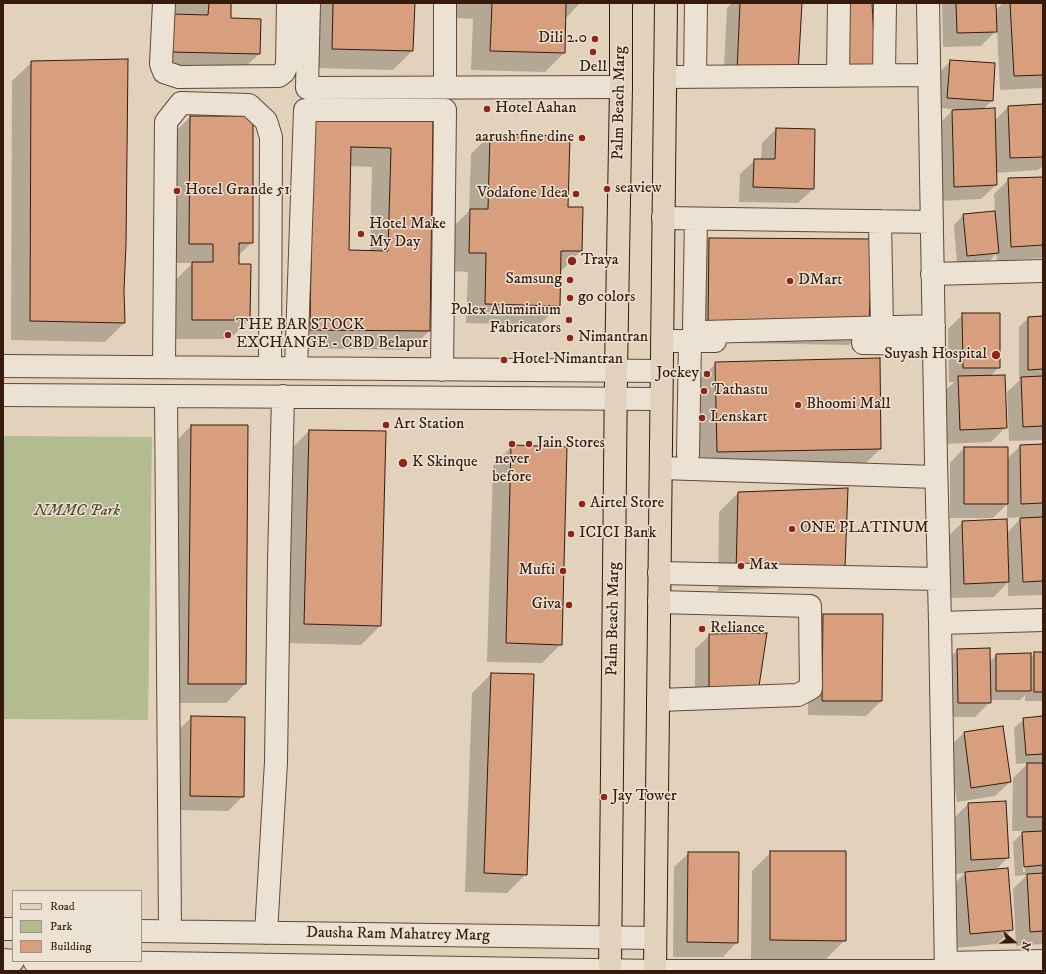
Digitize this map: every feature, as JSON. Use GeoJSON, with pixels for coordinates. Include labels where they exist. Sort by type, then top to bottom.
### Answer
{"type":"FeatureCollection","features":[{"type":"Feature","properties":{"kind":"main road","name":"Palm Beach Marg"},"geometry":{"type":"LineString","coordinates":[[610,970],[621,3]]}},
{"type":"Feature","properties":{"kind":"main road"},"geometry":{"type":"LineString","coordinates":[[655,971],[666,3]]}},
{"type":"Feature","properties":{"kind":"street"},"geometry":{"type":"LineString","coordinates":[[164,3],[161,64],[164,72],[179,77],[280,76],[284,72],[286,65],[288,3]]}},
{"type":"Feature","properties":{"kind":"street"},"geometry":{"type":"LineString","coordinates":[[309,3],[307,88],[621,87]]}},
{"type":"Feature","properties":{"kind":"street"},"geometry":{"type":"LineString","coordinates":[[445,3],[450,87],[449,370]]}},
{"type":"Feature","properties":{"kind":"street"},"geometry":{"type":"LineString","coordinates":[[695,77],[696,3]]}},
{"type":"Feature","properties":{"kind":"street"},"geometry":{"type":"LineString","coordinates":[[838,76],[839,3]]}},
{"type":"Feature","properties":{"kind":"street"},"geometry":{"type":"LineString","coordinates":[[884,75],[885,3]]}},
{"type":"Feature","properties":{"kind":"street"},"geometry":{"type":"LineString","coordinates":[[928,3],[946,968]]}},
{"type":"Feature","properties":{"kind":"street"},"geometry":{"type":"LineString","coordinates":[[665,78],[929,75]]}},
{"type":"Feature","properties":{"kind":"street"},"geometry":{"type":"LineString","coordinates":[[164,367],[166,122],[181,103],[249,105],[266,121],[271,137],[270,368]]}},
{"type":"Feature","properties":{"kind":"street"},"geometry":{"type":"LineString","coordinates":[[296,368],[305,110],[445,110],[449,370]]}},
{"type":"Feature","properties":{"kind":"street"},"geometry":{"type":"LineString","coordinates":[[663,218],[696,218],[829,229],[880,221],[932,222]]}},
{"type":"Feature","properties":{"kind":"street"},"geometry":{"type":"LineString","coordinates":[[696,218],[694,328],[697,332],[882,328],[934,335]]}},
{"type":"Feature","properties":{"kind":"street"},"geometry":{"type":"LineString","coordinates":[[880,221],[882,328]]}},
{"type":"Feature","properties":{"kind":"street"},"geometry":{"type":"LineString","coordinates":[[932,274],[1043,271]]}},
{"type":"Feature","properties":{"kind":"street"},"geometry":{"type":"LineString","coordinates":[[662,341],[934,335]]}},
{"type":"Feature","properties":{"kind":"street"},"geometry":{"type":"LineString","coordinates":[[688,454],[690,341]]}},
{"type":"Feature","properties":{"kind":"street"},"geometry":{"type":"LineString","coordinates":[[3,366],[662,371]]}},
{"type":"Feature","properties":{"kind":"street"},"geometry":{"type":"LineString","coordinates":[[3,395],[661,399]]}},
{"type":"Feature","properties":{"kind":"street"},"geometry":{"type":"LineString","coordinates":[[166,396],[170,931]]}},
{"type":"Feature","properties":{"kind":"street"},"geometry":{"type":"LineString","coordinates":[[266,933],[276,762],[283,396]]}},
{"type":"Feature","properties":{"kind":"street"},"geometry":{"type":"LineString","coordinates":[[661,461],[688,454],[936,469]]}},
{"type":"Feature","properties":{"kind":"street"},"geometry":{"type":"LineString","coordinates":[[661,461],[936,469]]}},
{"type":"Feature","properties":{"kind":"street"},"geometry":{"type":"LineString","coordinates":[[659,573],[939,579]]}},
{"type":"Feature","properties":{"kind":"street"},"geometry":{"type":"LineString","coordinates":[[658,700],[798,695],[810,688],[810,606],[659,602]]}},
{"type":"Feature","properties":{"kind":"street"},"geometry":{"type":"LineString","coordinates":[[940,623],[1043,620]]}},
{"type":"Feature","properties":{"kind":"street"},"geometry":{"type":"LineString","coordinates":[[142,931],[157,966]]}},
{"type":"Feature","properties":{"kind":"street","name":"Dausha Ram Mahatrey Marg"},"geometry":{"type":"LineString","coordinates":[[142,931],[655,938]]}},
{"type":"Feature","properties":{"kind":"street","name":"Dausha Ram Mahatrey Marg"},"geometry":{"type":"LineString","coordinates":[[59,962],[251,968],[655,971],[946,968],[1043,961]]}},
{"type":"Feature","properties":{"kind":"green space","name":"NMMC Park"},"geometry":{"type":"Polygon","coordinates":[[[3,436],[152,437],[148,720],[3,719],[3,436]]]}},
{"type":"Feature","properties":{"kind":"building"},"geometry":{"type":"Polygon","coordinates":[[[209,3],[231,3],[231,18],[261,19],[260,54],[170,52],[171,14],[208,15],[209,3]]]}},
{"type":"Feature","properties":{"kind":"building"},"geometry":{"type":"Polygon","coordinates":[[[333,3],[415,3],[413,51],[332,49],[333,3]]]}},
{"type":"Feature","properties":{"kind":"building"},"geometry":{"type":"Polygon","coordinates":[[[492,3],[566,3],[565,53],[490,51],[492,3]]]}},
{"type":"Feature","properties":{"kind":"building"},"geometry":{"type":"Polygon","coordinates":[[[740,3],[802,3],[798,74],[737,71],[740,3]]]}},
{"type":"Feature","properties":{"kind":"building"},"geometry":{"type":"Polygon","coordinates":[[[847,3],[872,3],[876,70],[847,70],[847,3]]]}},
{"type":"Feature","properties":{"kind":"building"},"geometry":{"type":"Polygon","coordinates":[[[956,3],[996,3],[997,32],[957,33],[956,3]]]}},
{"type":"Feature","properties":{"kind":"building"},"geometry":{"type":"Polygon","coordinates":[[[1010,3],[1043,3],[1043,75],[1014,76],[1010,3]]]}},
{"type":"Feature","properties":{"kind":"building"},"geometry":{"type":"Polygon","coordinates":[[[128,59],[126,244],[124,290],[125,323],[30,321],[31,61],[128,59]]]}},
{"type":"Feature","properties":{"kind":"building"},"geometry":{"type":"Polygon","coordinates":[[[950,60],[995,63],[993,101],[947,98],[950,60]]]}},
{"type":"Feature","properties":{"kind":"building"},"geometry":{"type":"Polygon","coordinates":[[[1043,104],[1043,157],[1010,158],[1008,106],[1043,104]]]}},
{"type":"Feature","properties":{"kind":"building"},"geometry":{"type":"Polygon","coordinates":[[[995,108],[997,185],[954,187],[952,110],[995,108]]]}},
{"type":"Feature","properties":{"kind":"building"},"geometry":{"type":"Polygon","coordinates":[[[190,116],[253,116],[253,243],[239,243],[239,264],[251,264],[250,320],[192,320],[192,262],[213,262],[213,244],[189,244],[190,116]]]}},
{"type":"Feature","properties":{"kind":"building"},"geometry":{"type":"Polygon","coordinates":[[[313,118],[433,120],[430,331],[310,330],[313,118]],[[351,147],[349,250],[388,251],[391,148],[351,147]]]}},
{"type":"Feature","properties":{"kind":"building"},"geometry":{"type":"Polygon","coordinates":[[[776,128],[815,129],[814,189],[753,187],[754,159],[775,159],[776,128]]]}},
{"type":"Feature","properties":{"kind":"building"},"geometry":{"type":"Polygon","coordinates":[[[490,134],[570,136],[568,207],[583,207],[582,251],[561,251],[560,306],[485,304],[486,253],[469,253],[470,209],[488,209],[490,134]]]}},
{"type":"Feature","properties":{"kind":"building"},"geometry":{"type":"Polygon","coordinates":[[[1043,177],[1043,245],[1011,247],[1008,178],[1043,177]]]}},
{"type":"Feature","properties":{"kind":"building"},"geometry":{"type":"Polygon","coordinates":[[[995,211],[999,253],[967,256],[963,214],[995,211]]]}},
{"type":"Feature","properties":{"kind":"building","name":"DMart"},"geometry":{"type":"Polygon","coordinates":[[[709,238],[872,239],[869,326],[708,323],[709,238]]]}},
{"type":"Feature","properties":{"kind":"building"},"geometry":{"type":"Polygon","coordinates":[[[962,313],[1000,313],[1000,368],[963,368],[962,313]]]}},
{"type":"Feature","properties":{"kind":"building"},"geometry":{"type":"Polygon","coordinates":[[[1043,316],[1043,369],[1028,370],[1028,317],[1043,316]]]}},
{"type":"Feature","properties":{"kind":"building","name":"Bhoomi Mall"},"geometry":{"type":"Polygon","coordinates":[[[880,358],[881,449],[717,452],[715,362],[880,358]]]}},
{"type":"Feature","properties":{"kind":"building"},"geometry":{"type":"Polygon","coordinates":[[[1005,375],[1007,428],[960,430],[958,376],[1005,375]]]}},
{"type":"Feature","properties":{"kind":"building"},"geometry":{"type":"Polygon","coordinates":[[[1043,376],[1043,426],[1023,427],[1021,377],[1043,376]]]}},
{"type":"Feature","properties":{"kind":"building"},"geometry":{"type":"Polygon","coordinates":[[[191,425],[248,425],[246,684],[188,684],[191,425]]]}},
{"type":"Feature","properties":{"kind":"building"},"geometry":{"type":"Polygon","coordinates":[[[309,430],[386,431],[381,626],[304,624],[309,430]]]}},
{"type":"Feature","properties":{"kind":"building"},"geometry":{"type":"Polygon","coordinates":[[[1043,444],[1043,503],[1021,504],[1020,445],[1043,444]]]}},
{"type":"Feature","properties":{"kind":"building"},"geometry":{"type":"Polygon","coordinates":[[[511,445],[567,447],[562,645],[506,643],[511,445]]]}},
{"type":"Feature","properties":{"kind":"building"},"geometry":{"type":"Polygon","coordinates":[[[964,447],[1008,447],[1008,504],[964,504],[964,447]]]}},
{"type":"Feature","properties":{"kind":"building","name":"ONE PLATINUM"},"geometry":{"type":"Polygon","coordinates":[[[848,488],[845,567],[736,573],[738,492],[848,488]]]}},
{"type":"Feature","properties":{"kind":"building"},"geometry":{"type":"Polygon","coordinates":[[[1043,517],[1043,581],[1023,582],[1020,518],[1043,517]]]}},
{"type":"Feature","properties":{"kind":"building"},"geometry":{"type":"Polygon","coordinates":[[[1007,519],[1009,582],[964,584],[962,521],[1007,519]]]}},
{"type":"Feature","properties":{"kind":"building"},"geometry":{"type":"Polygon","coordinates":[[[823,614],[883,614],[882,701],[822,701],[823,614]]]}},
{"type":"Feature","properties":{"kind":"building"},"geometry":{"type":"Polygon","coordinates":[[[767,633],[758,693],[709,694],[709,634],[767,633]]]}},
{"type":"Feature","properties":{"kind":"building"},"geometry":{"type":"Polygon","coordinates":[[[990,648],[991,703],[958,703],[957,649],[990,648]]]}},
{"type":"Feature","properties":{"kind":"building"},"geometry":{"type":"Polygon","coordinates":[[[1034,652],[1043,652],[1043,692],[1034,692],[1034,652]]]}},
{"type":"Feature","properties":{"kind":"building"},"geometry":{"type":"Polygon","coordinates":[[[1031,653],[1031,691],[996,691],[996,654],[1031,653]]]}},
{"type":"Feature","properties":{"kind":"building"},"geometry":{"type":"Polygon","coordinates":[[[491,673],[534,674],[527,875],[484,873],[491,673]]]}},
{"type":"Feature","properties":{"kind":"building"},"geometry":{"type":"Polygon","coordinates":[[[191,716],[245,717],[244,797],[190,796],[191,716]]]}},
{"type":"Feature","properties":{"kind":"building"},"geometry":{"type":"Polygon","coordinates":[[[1043,716],[1043,754],[1026,755],[1023,718],[1043,716]]]}},
{"type":"Feature","properties":{"kind":"building"},"geometry":{"type":"Polygon","coordinates":[[[1003,726],[1011,782],[971,788],[964,732],[1003,726]]]}},
{"type":"Feature","properties":{"kind":"building"},"geometry":{"type":"Polygon","coordinates":[[[1027,763],[1043,763],[1043,817],[1027,817],[1027,763]]]}},
{"type":"Feature","properties":{"kind":"building"},"geometry":{"type":"Polygon","coordinates":[[[1006,801],[1009,858],[971,860],[968,803],[1006,801]]]}},
{"type":"Feature","properties":{"kind":"building"},"geometry":{"type":"Polygon","coordinates":[[[1043,831],[1043,865],[1024,867],[1022,832],[1043,831]]]}},
{"type":"Feature","properties":{"kind":"building"},"geometry":{"type":"Polygon","coordinates":[[[770,851],[846,851],[846,941],[770,940],[770,851]]]}},
{"type":"Feature","properties":{"kind":"building"},"geometry":{"type":"Polygon","coordinates":[[[688,852],[739,852],[738,943],[687,942],[688,852]]]}},
{"type":"Feature","properties":{"kind":"building"},"geometry":{"type":"Polygon","coordinates":[[[1008,868],[1013,930],[970,934],[965,872],[1008,868]]]}},
{"type":"Feature","properties":{"kind":"building"},"geometry":{"type":"Polygon","coordinates":[[[1043,873],[1043,931],[1030,932],[1027,874],[1043,873]]]}},
{"type":"Feature","properties":{"kind":"place","name":"Dili 2.0"},"geometry":{"type":"Point","coordinates":[595,39]}},
{"type":"Feature","properties":{"kind":"place","name":"Dell"},"geometry":{"type":"Point","coordinates":[593,52]}},
{"type":"Feature","properties":{"kind":"place","name":"Hotel Aahan"},"geometry":{"type":"Point","coordinates":[487,109]}},
{"type":"Feature","properties":{"kind":"place","name":"aarush fine dine"},"geometry":{"type":"Point","coordinates":[582,138]}},
{"type":"Feature","properties":{"kind":"place","name":"seaview"},"geometry":{"type":"Point","coordinates":[607,189]}},
{"type":"Feature","properties":{"kind":"place","name":"Hotel Grande 51"},"geometry":{"type":"Point","coordinates":[177,191]}},
{"type":"Feature","properties":{"kind":"place","name":"Vodafone Idea"},"geometry":{"type":"Point","coordinates":[576,194]}},
{"type":"Feature","properties":{"kind":"place","name":"Hotel Make My Day"},"geometry":{"type":"Point","coordinates":[361,234]}},
{"type":"Feature","properties":{"kind":"place","name":"Traya"},"geometry":{"type":"Point","coordinates":[572,261]}},
{"type":"Feature","properties":{"kind":"place","name":"Samsung"},"geometry":{"type":"Point","coordinates":[570,280]}},
{"type":"Feature","properties":{"kind":"place","name":"DMart"},"geometry":{"type":"Point","coordinates":[790,281]}},
{"type":"Feature","properties":{"kind":"place","name":"go colors"},"geometry":{"type":"Point","coordinates":[570,298]}},
{"type":"Feature","properties":{"kind":"place","name":"Polex Aluminium Fabricators"},"geometry":{"type":"Point","coordinates":[569,320]}},
{"type":"Feature","properties":{"kind":"place","name":"THE BAR STOCK EXCHANGE - CBD Belapur"},"geometry":{"type":"Point","coordinates":[228,335]}},
{"type":"Feature","properties":{"kind":"place","name":"Nimantran"},"geometry":{"type":"Point","coordinates":[570,338]}},
{"type":"Feature","properties":{"kind":"place","name":"Suyash Hospital"},"geometry":{"type":"Point","coordinates":[996,355]}},
{"type":"Feature","properties":{"kind":"place","name":"Hotel Nimantran"},"geometry":{"type":"Point","coordinates":[504,360]}},
{"type":"Feature","properties":{"kind":"place","name":"Jockey"},"geometry":{"type":"Point","coordinates":[707,374]}},
{"type":"Feature","properties":{"kind":"place","name":"Tathastu"},"geometry":{"type":"Point","coordinates":[704,391]}},
{"type":"Feature","properties":{"kind":"place","name":"Bhoomi Mall"},"geometry":{"type":"Point","coordinates":[798,405]}},
{"type":"Feature","properties":{"kind":"place","name":"Lenskart"},"geometry":{"type":"Point","coordinates":[702,418]}},
{"type":"Feature","properties":{"kind":"place","name":"Art Station"},"geometry":{"type":"Point","coordinates":[386,425]}},
{"type":"Feature","properties":{"kind":"place","name":"never before"},"geometry":{"type":"Point","coordinates":[512,444]}},
{"type":"Feature","properties":{"kind":"place","name":"Jain Stores"},"geometry":{"type":"Point","coordinates":[529,444]}},
{"type":"Feature","properties":{"kind":"place","name":"K Skinque"},"geometry":{"type":"Point","coordinates":[403,463]}},
{"type":"Feature","properties":{"kind":"place","name":"Airtel Store"},"geometry":{"type":"Point","coordinates":[582,504]}},
{"type":"Feature","properties":{"kind":"place","name":"ONE PLATINUM"},"geometry":{"type":"Point","coordinates":[792,529]}},
{"type":"Feature","properties":{"kind":"place","name":"ICICI Bank"},"geometry":{"type":"Point","coordinates":[571,534]}},
{"type":"Feature","properties":{"kind":"place","name":"Max"},"geometry":{"type":"Point","coordinates":[741,566]}},
{"type":"Feature","properties":{"kind":"place","name":"Mufti"},"geometry":{"type":"Point","coordinates":[563,571]}},
{"type":"Feature","properties":{"kind":"place","name":"Giva"},"geometry":{"type":"Point","coordinates":[569,605]}},
{"type":"Feature","properties":{"kind":"place","name":"Reliance"},"geometry":{"type":"Point","coordinates":[702,629]}},
{"type":"Feature","properties":{"kind":"place","name":"Jay Tower"},"geometry":{"type":"Point","coordinates":[604,797]}}]}
